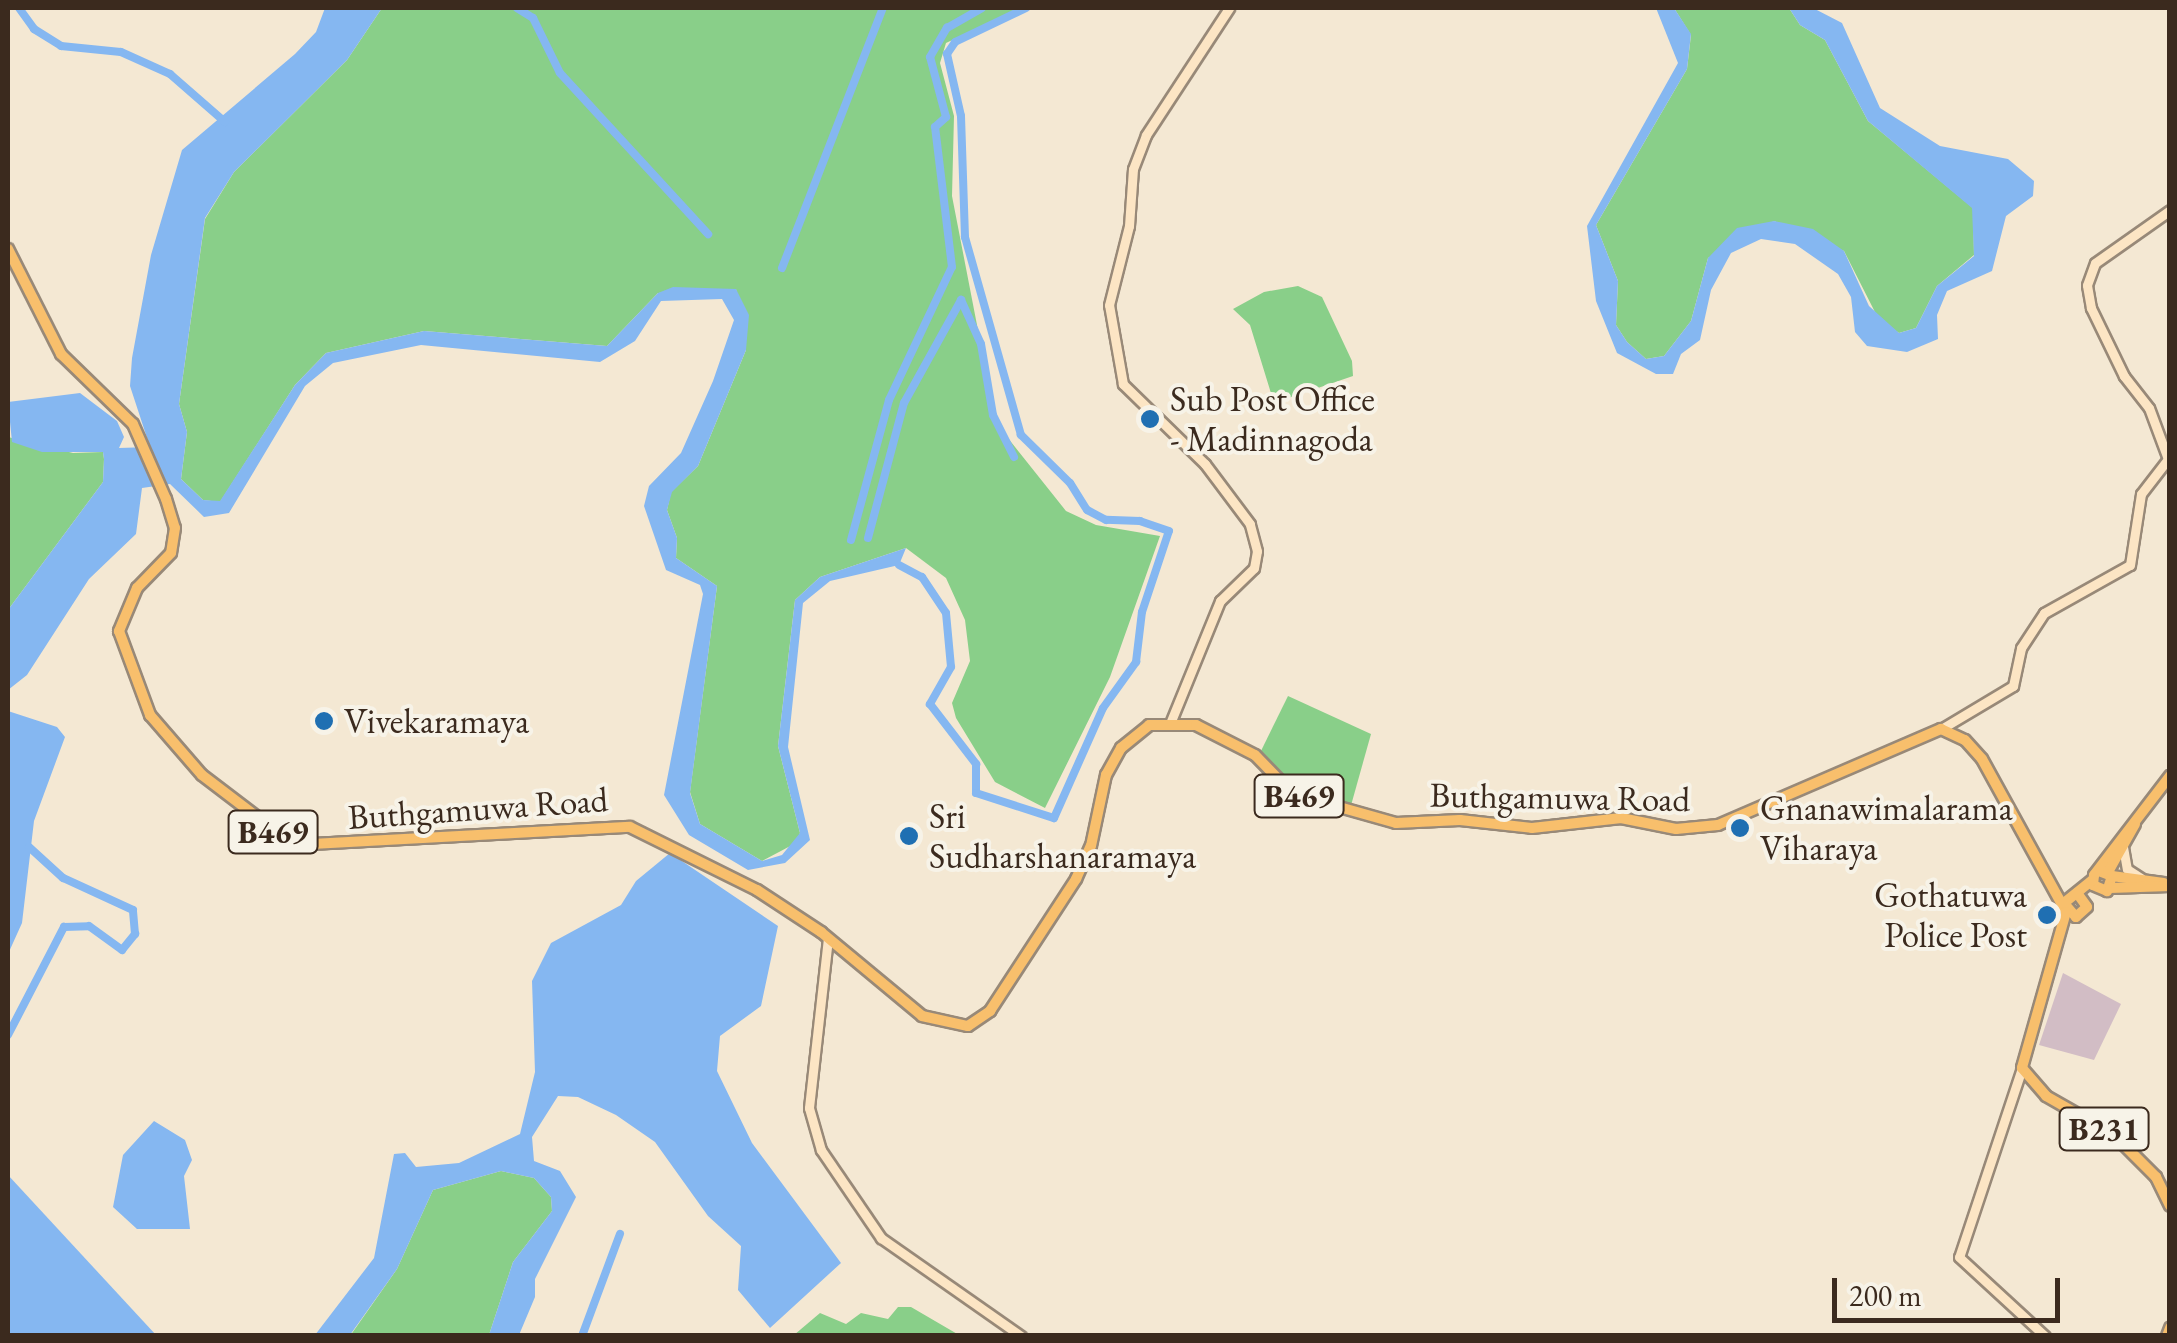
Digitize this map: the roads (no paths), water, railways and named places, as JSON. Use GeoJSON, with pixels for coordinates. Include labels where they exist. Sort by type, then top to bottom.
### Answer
{"type":"FeatureCollection","features":[{"type":"Feature","properties":{"kind":"main road","name":"Buthgamuwa Road"},"geometry":{"type":"LineString","coordinates":[[8,249],[52,341],[133,424],[175,528],[171,553],[126,606],[119,631],[125,659],[155,724],[253,819],[294,845],[618,825],[675,848],[828,938],[922,1016],[968,1026],[990,1012],[1076,878],[1092,846],[1106,775],[1120,748],[1148,726],[1171,721],[1226,736],[1255,755],[1293,794],[1322,804],[1396,823],[1460,820],[1532,828],[1611,818],[1676,828],[1718,824],[1941,729]]}},
{"type":"Feature","properties":{"kind":"main road"},"geometry":{"type":"LineString","coordinates":[[1941,729],[1965,740],[1982,759],[2066,911]]}},
{"type":"Feature","properties":{"kind":"main road","name":"B231"},"geometry":{"type":"LineString","coordinates":[[2075,894],[2104,880],[2141,809],[2170,776]]}},
{"type":"Feature","properties":{"kind":"main road","name":"B231"},"geometry":{"type":"LineString","coordinates":[[2062,936],[2104,880],[2141,809]]}},
{"type":"Feature","properties":{"kind":"main road"},"geometry":{"type":"LineString","coordinates":[[2140,878],[2170,886],[2104,880],[2140,878]]}},
{"type":"Feature","properties":{"kind":"main road"},"geometry":{"type":"LineString","coordinates":[[2049,880],[2075,894],[2084,911],[2066,911]]}},
{"type":"Feature","properties":{"kind":"main road"},"geometry":{"type":"LineString","coordinates":[[2066,911],[2075,894]]}},
{"type":"Feature","properties":{"kind":"main road","name":"B231"},"geometry":{"type":"LineString","coordinates":[[2066,911],[2022,1068],[2046,1096],[2127,1147],[2156,1177],[2170,1206]]}},
{"type":"Feature","properties":{"kind":"main road"},"geometry":{"type":"LineString","coordinates":[[2167,1336],[2170,1328]]}},
{"type":"Feature","properties":{"kind":"street"},"geometry":{"type":"LineString","coordinates":[[1171,721],[1220,601],[1254,568],[1257,550],[1250,524],[1205,464],[1123,384],[1109,305],[1129,226],[1133,169],[1146,135],[1229,8]]}},
{"type":"Feature","properties":{"kind":"street"},"geometry":{"type":"LineString","coordinates":[[1941,729],[2013,686],[2021,648],[2044,613],[2130,564],[2140,494],[2168,459],[2149,408],[2124,376],[2090,308],[2088,285],[2095,262],[2170,210]]}},
{"type":"Feature","properties":{"kind":"street"},"geometry":{"type":"LineString","coordinates":[[2122,847],[2127,869],[2140,878]]}},
{"type":"Feature","properties":{"kind":"street"},"geometry":{"type":"LineString","coordinates":[[828,938],[829,962],[809,1108],[821,1150],[881,1238],[1021,1336]]}},
{"type":"Feature","properties":{"kind":"street"},"geometry":{"type":"LineString","coordinates":[[829,962],[846,953]]}},
{"type":"Feature","properties":{"kind":"street"},"geometry":{"type":"LineString","coordinates":[[2022,1068],[1959,1257],[2044,1336]]}},
{"type":"Feature","properties":{"kind":"water"},"geometry":{"type":"Polygon","coordinates":[[[325,8],[382,8],[347,60],[234,172],[205,218],[179,404],[187,432],[181,479],[203,500],[220,501],[295,385],[326,353],[424,331],[607,346],[658,293],[673,287],[736,289],[749,315],[746,350],[698,466],[672,492],[667,510],[677,538],[676,558],[717,586],[690,793],[700,824],[762,861],[782,855],[800,833],[778,746],[795,600],[820,577],[906,548],[899,565],[830,581],[803,603],[788,747],[810,840],[785,863],[748,870],[689,835],[664,795],[703,594],[700,585],[666,570],[644,506],[649,486],[681,453],[713,381],[734,320],[722,299],[661,301],[635,341],[600,362],[421,345],[333,363],[305,386],[229,513],[204,517],[170,484],[142,488],[136,534],[89,579],[27,675],[8,690],[8,610],[103,482],[104,459],[103,452],[42,452],[12,442],[8,402],[80,393],[117,421],[124,437],[119,448],[150,447],[130,386],[132,358],[151,255],[182,150],[295,54],[316,32],[325,8]]]}},
{"type":"Feature","properties":{"kind":"water"},"geometry":{"type":"Polygon","coordinates":[[[1656,8],[1674,8],[1691,34],[1687,69],[1596,225],[1618,281],[1616,325],[1627,342],[1646,359],[1664,356],[1691,321],[1708,258],[1737,228],[1774,221],[1813,229],[1844,251],[1869,306],[1899,333],[1916,328],[1937,286],[1974,256],[1972,208],[1868,121],[1825,40],[1800,25],[1789,8],[1813,8],[1842,23],[1880,108],[1940,146],[2008,159],[2034,181],[2033,196],[2006,216],[1992,271],[1947,291],[1937,315],[1938,339],[1907,352],[1867,346],[1855,332],[1851,297],[1838,274],[1795,244],[1761,239],[1731,253],[1711,290],[1700,340],[1681,354],[1673,374],[1656,374],[1617,353],[1596,301],[1587,226],[1678,63],[1656,8]]]}},
{"type":"Feature","properties":{"kind":"water"},"geometry":{"type":"Polygon","coordinates":[[[8,711],[57,727],[65,737],[34,821],[22,923],[8,954],[8,711]]]}},
{"type":"Feature","properties":{"kind":"water"},"geometry":{"type":"Polygon","coordinates":[[[670,853],[778,926],[761,1006],[720,1036],[717,1071],[752,1143],[841,1263],[770,1328],[738,1290],[741,1246],[708,1216],[655,1142],[616,1115],[578,1097],[558,1096],[532,1137],[534,1161],[560,1171],[576,1197],[535,1279],[535,1297],[519,1335],[489,1335],[513,1262],[552,1211],[551,1197],[534,1178],[501,1171],[433,1190],[397,1269],[350,1335],[315,1335],[374,1258],[394,1154],[405,1153],[416,1167],[459,1163],[520,1134],[535,1072],[532,981],[551,943],[621,905],[636,881],[670,853]]]}},
{"type":"Feature","properties":{"kind":"water"},"geometry":{"type":"Polygon","coordinates":[[[154,1121],[185,1140],[192,1160],[184,1176],[190,1229],[137,1229],[113,1207],[123,1155],[154,1121]]]}},
{"type":"Feature","properties":{"kind":"water"},"geometry":{"type":"Polygon","coordinates":[[[8,1175],[156,1335],[8,1335],[8,1175]]]}},
{"type":"Feature","properties":{"kind":"waterway"},"geometry":{"type":"LineString","coordinates":[[19,8],[34,29],[61,46],[121,52],[170,74],[225,122]]}},
{"type":"Feature","properties":{"kind":"waterway"},"geometry":{"type":"LineString","coordinates":[[517,8],[533,18],[560,73],[708,234]]}},
{"type":"Feature","properties":{"kind":"waterway"},"geometry":{"type":"LineString","coordinates":[[782,268],[883,8]]}},
{"type":"Feature","properties":{"kind":"waterway"},"geometry":{"type":"LineString","coordinates":[[851,540],[889,400],[952,267],[935,127],[946,117],[930,57],[947,28],[982,8]]}},
{"type":"Feature","properties":{"kind":"waterway"},"geometry":{"type":"LineString","coordinates":[[899,565],[922,577],[946,613],[951,667],[930,704],[976,764],[976,793],[1054,818],[1103,708],[1136,662],[1142,612],[1169,531],[1140,521],[1106,520],[1087,510],[1070,483],[1021,435],[965,237],[961,116],[947,54],[955,42],[1026,8]]}},
{"type":"Feature","properties":{"kind":"waterway"},"geometry":{"type":"LineString","coordinates":[[868,538],[904,403],[961,300],[981,344],[993,415],[1014,457]]}},
{"type":"Feature","properties":{"kind":"waterway"},"geometry":{"type":"LineString","coordinates":[[8,1035],[64,927],[89,926],[122,950],[135,934],[133,910],[63,878],[29,847]]}},
{"type":"Feature","properties":{"kind":"waterway"},"geometry":{"type":"LineString","coordinates":[[582,1336],[620,1234]]}},
{"type":"Feature","properties":{"kind":"place","name":"Sub Post Office - Madinnagoda"},"geometry":{"type":"Point","coordinates":[1150,419]}},
{"type":"Feature","properties":{"kind":"place","name":"Vivekaramaya"},"geometry":{"type":"Point","coordinates":[324,721]}},
{"type":"Feature","properties":{"kind":"place","name":"Gnanawimalarama Viharaya"},"geometry":{"type":"Point","coordinates":[1740,828]}},
{"type":"Feature","properties":{"kind":"place","name":"Sri Sudharshanaramaya"},"geometry":{"type":"Point","coordinates":[909,836]}},
{"type":"Feature","properties":{"kind":"place","name":"Gothatuwa Police Post"},"geometry":{"type":"Point","coordinates":[2047,915]}}]}
